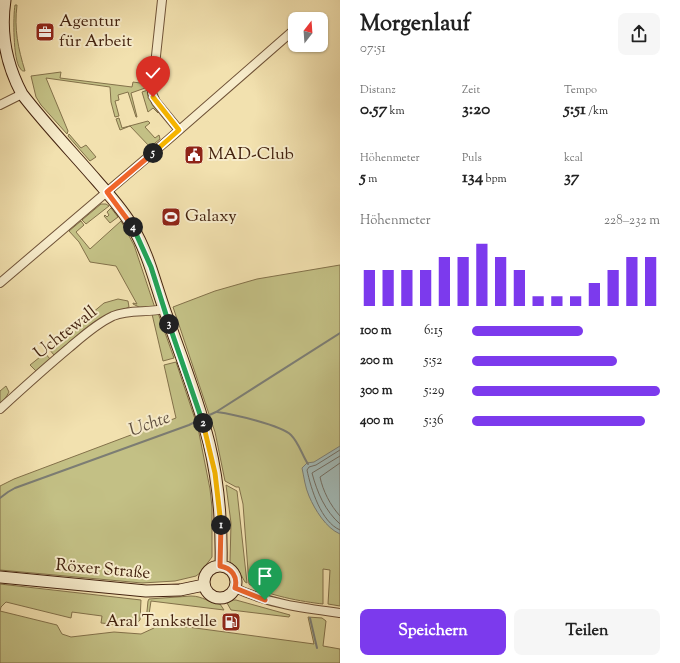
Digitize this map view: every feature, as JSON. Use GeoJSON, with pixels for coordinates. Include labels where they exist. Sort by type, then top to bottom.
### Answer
{"type":"FeatureCollection","features":[{"type":"Feature","properties":{"kind":"street"},"geometry":{"type":"LineString","coordinates":[[5,0],[2,23],[4,47],[13,76],[22,94],[107,192],[126,217],[138,238],[151,267],[200,412],[213,462],[219,498],[221,533],[220,566]]}},
{"type":"Feature","properties":{"kind":"street"},"geometry":{"type":"LineString","coordinates":[[162,0],[152,93],[156,102],[179,130]]}},
{"type":"Feature","properties":{"kind":"street"},"geometry":{"type":"LineString","coordinates":[[0,283],[288,35]]}},
{"type":"Feature","properties":{"kind":"street"},"geometry":{"type":"LineString","coordinates":[[0,105],[22,94]]}},
{"type":"Feature","properties":{"kind":"street","name":"Uchtewall"},"geometry":{"type":"LineString","coordinates":[[0,409],[57,358],[98,325],[120,314],[128,312],[156,311],[164,308]]}},
{"type":"Feature","properties":{"kind":"street"},"geometry":{"type":"LineString","coordinates":[[220,566],[227,567],[234,573],[236,579],[235,588],[224,598],[218,598],[208,593],[204,585],[205,576],[208,571],[220,566]]}},
{"type":"Feature","properties":{"kind":"street","name":"Röxer Straße"},"geometry":{"type":"LineString","coordinates":[[0,577],[146,591],[174,590],[204,585]]}},
{"type":"Feature","properties":{"kind":"street"},"geometry":{"type":"LineString","coordinates":[[235,588],[248,594],[284,605],[340,613]]}},
{"type":"Feature","properties":{"kind":"shaded area"},"geometry":{"type":"Polygon","coordinates":[[[15,5],[17,5],[17,38],[25,71],[22,71],[20,68],[16,56],[14,28],[15,5]]]}},
{"type":"Feature","properties":{"kind":"shaded area"},"geometry":{"type":"Polygon","coordinates":[[[61,72],[60,78],[132,87],[133,82],[147,84],[148,87],[131,93],[137,117],[128,92],[118,95],[119,100],[115,101],[119,116],[115,117],[111,102],[110,87],[46,78],[68,131],[67,134],[41,105],[36,97],[31,76],[61,72]]]}},
{"type":"Feature","properties":{"kind":"shaded area"},"geometry":{"type":"Polygon","coordinates":[[[148,90],[148,98],[159,112],[158,113],[153,108],[148,112],[142,92],[148,90]]]}},
{"type":"Feature","properties":{"kind":"shaded area"},"geometry":{"type":"Polygon","coordinates":[[[119,118],[122,128],[148,121],[150,123],[145,127],[155,138],[159,135],[160,139],[150,147],[130,126],[120,130],[116,119],[119,118]]]}},
{"type":"Feature","properties":{"kind":"shaded area"},"geometry":{"type":"Polygon","coordinates":[[[69,134],[81,148],[86,145],[96,157],[90,161],[68,136],[69,134]]]}},
{"type":"Feature","properties":{"kind":"shaded area"},"geometry":{"type":"Polygon","coordinates":[[[101,204],[106,204],[109,206],[86,224],[82,220],[101,204]]]}},
{"type":"Feature","properties":{"kind":"shaded area"},"geometry":{"type":"Polygon","coordinates":[[[111,208],[118,217],[110,223],[104,216],[105,215],[107,217],[109,215],[107,212],[111,208]]]}},
{"type":"Feature","properties":{"kind":"shaded area"},"geometry":{"type":"Polygon","coordinates":[[[81,221],[84,225],[76,232],[90,249],[121,221],[134,245],[155,308],[141,308],[133,304],[137,304],[116,266],[90,262],[79,242],[69,231],[81,221]]]}},
{"type":"Feature","properties":{"kind":"shaded area"},"geometry":{"type":"Polygon","coordinates":[[[340,265],[340,606],[328,604],[330,570],[323,569],[323,604],[274,595],[249,584],[243,504],[239,487],[225,481],[215,432],[173,307],[215,291],[257,279],[340,265]]]}},
{"type":"Feature","properties":{"kind":"shaded area"},"geometry":{"type":"Polygon","coordinates":[[[118,299],[128,301],[129,307],[84,330],[54,355],[49,349],[104,303],[118,299]]]}},
{"type":"Feature","properties":{"kind":"shaded area"},"geometry":{"type":"Polygon","coordinates":[[[158,313],[174,358],[163,361],[152,314],[158,313]]]}},
{"type":"Feature","properties":{"kind":"shaded area"},"geometry":{"type":"Polygon","coordinates":[[[45,353],[50,359],[36,371],[30,365],[45,353]]]}},
{"type":"Feature","properties":{"kind":"shaded area"},"geometry":{"type":"Polygon","coordinates":[[[176,362],[198,428],[210,489],[212,507],[212,557],[200,573],[196,576],[175,581],[142,583],[0,570],[0,486],[14,479],[176,418],[164,365],[176,362]]]}},
{"type":"Feature","properties":{"kind":"shaded area"},"geometry":{"type":"Polygon","coordinates":[[[6,386],[9,392],[0,405],[0,391],[6,386]]]}},
{"type":"Feature","properties":{"kind":"shaded area"},"geometry":{"type":"Polygon","coordinates":[[[226,485],[237,491],[247,583],[237,568],[230,562],[231,523],[226,485]]]}},
{"type":"Feature","properties":{"kind":"shaded area"},"geometry":{"type":"Polygon","coordinates":[[[0,584],[141,600],[140,620],[134,626],[101,623],[102,616],[72,612],[71,618],[6,602],[1,607],[0,611],[0,584]]]}},
{"type":"Feature","properties":{"kind":"shaded area"},"geometry":{"type":"Polygon","coordinates":[[[191,596],[220,604],[224,610],[151,601],[148,621],[146,621],[149,599],[191,596]]]}},
{"type":"Feature","properties":{"kind":"shaded area"},"geometry":{"type":"Polygon","coordinates":[[[232,600],[290,615],[289,617],[231,610],[227,603],[232,600]]]}},
{"type":"Feature","properties":{"kind":"shaded area"},"geometry":{"type":"Polygon","coordinates":[[[0,611],[57,625],[62,634],[71,637],[114,632],[141,634],[154,628],[158,623],[314,644],[308,617],[322,618],[326,621],[323,646],[340,649],[340,663],[0,663],[0,611]]]}},
{"type":"Feature","properties":{"kind":"water"},"geometry":{"type":"Polygon","coordinates":[[[340,446],[340,534],[330,528],[314,507],[306,489],[302,468],[307,463],[314,462],[340,446]]]}},
{"type":"Feature","properties":{"kind":"waterway","name":"Uchte"},"geometry":{"type":"LineString","coordinates":[[205,417],[216,412],[340,333]]}},
{"type":"Feature","properties":{"kind":"waterway"},"geometry":{"type":"LineString","coordinates":[[217,412],[256,420],[286,431],[296,442],[308,464]]}},
{"type":"Feature","properties":{"kind":"waterway","name":"Uchte"},"geometry":{"type":"LineString","coordinates":[[0,498],[15,488],[189,425],[199,420]]}},
{"type":"Feature","properties":{"kind":"waterway"},"geometry":{"type":"LineString","coordinates":[[310,618],[317,648]]}},
{"type":"Feature","properties":{"kind":"place","name":"Agentur für Arbeit"},"geometry":{"type":"Point","coordinates":[45,32]}},
{"type":"Feature","properties":{"kind":"place","name":"MAD-Club"},"geometry":{"type":"Point","coordinates":[194,155]}},
{"type":"Feature","properties":{"kind":"place","name":"Galaxy"},"geometry":{"type":"Point","coordinates":[171,217]}},
{"type":"Feature","properties":{"kind":"place","name":"Aral Tankstelle"},"geometry":{"type":"Point","coordinates":[231,622]}},
{"type":"Feature","properties":{"kind":"route"},"geometry":{"type":"LineString","coordinates":[[153,97],[179,130],[107,192],[132,226],[151,267],[203,424],[213,462],[219,498],[221,533],[220,566],[227,567],[234,573],[236,579],[235,588],[265,600]]}}]}
